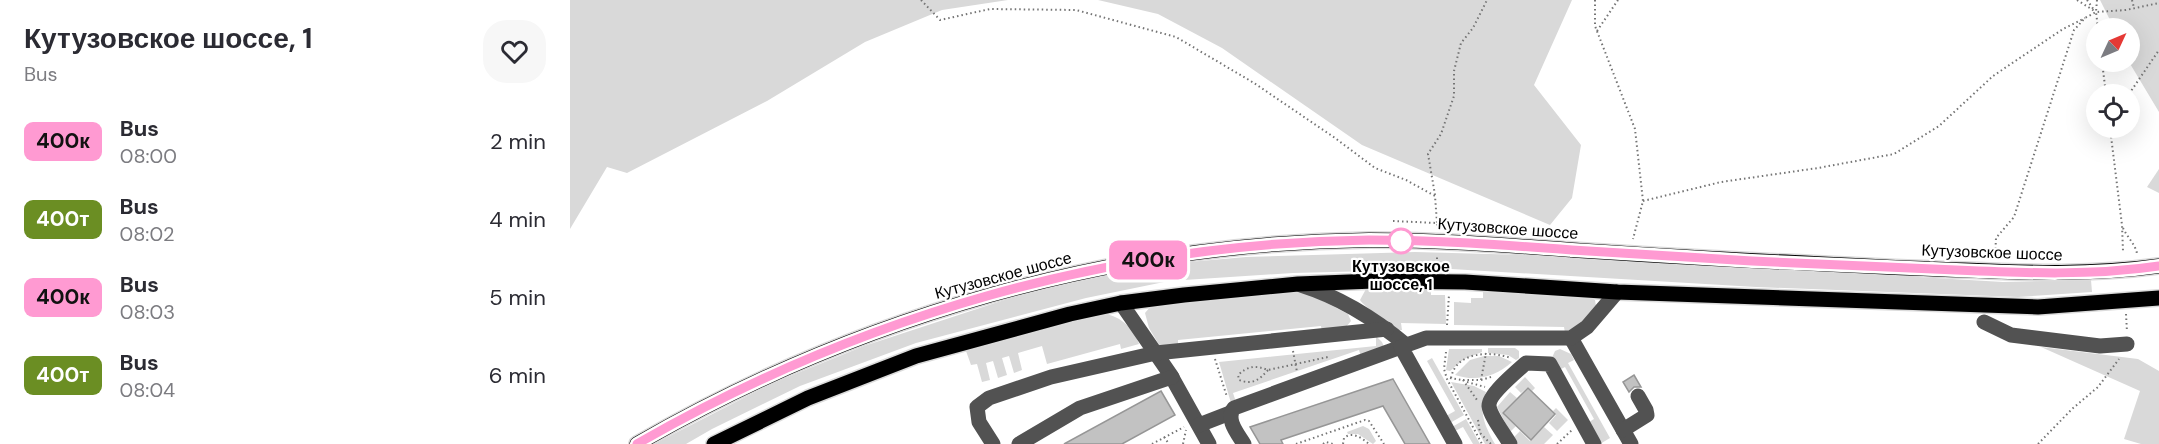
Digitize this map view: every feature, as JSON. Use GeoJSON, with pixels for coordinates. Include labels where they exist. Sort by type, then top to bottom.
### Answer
{"type":"FeatureCollection","features":[{"type":"Feature","properties":{"kind":"main road","name":"Кутузовское шоссе"},"geometry":{"type":"LineString","coordinates":[[637,444],[769,375],[934,311],[1054,278],[1163,258],[1232,249],[1329,242],[1462,241],[1657,256],[1995,271],[2092,273],[2159,266]]}},
{"type":"Feature","properties":{"kind":"main road"},"geometry":{"type":"LineString","coordinates":[[714,444],[808,398],[916,356],[1070,314],[1121,303],[1299,284],[1374,281],[1465,282],[1617,292],[2038,307],[2159,298]]}},
{"type":"Feature","properties":{"kind":"lane"},"geometry":{"type":"LineString","coordinates":[[1299,284],[1314,289],[1365,315],[1387,329],[1404,346],[1455,444]]}},
{"type":"Feature","properties":{"kind":"lane"},"geometry":{"type":"LineString","coordinates":[[1189,427],[1426,338],[1446,342],[1571,338],[1587,327],[1617,292]]}},
{"type":"Feature","properties":{"kind":"lane"},"geometry":{"type":"LineString","coordinates":[[1121,303],[1172,377],[1189,427],[1209,444]]}},
{"type":"Feature","properties":{"kind":"lane"},"geometry":{"type":"LineString","coordinates":[[1984,322],[2011,335],[2100,346],[2127,344]]}},
{"type":"Feature","properties":{"kind":"lane"},"geometry":{"type":"LineString","coordinates":[[993,444],[979,422],[977,407],[989,398],[1051,377],[1156,353],[1387,329]]}},
{"type":"Feature","properties":{"kind":"lane"},"geometry":{"type":"LineString","coordinates":[[1571,338],[1631,444]]}},
{"type":"Feature","properties":{"kind":"lane"},"geometry":{"type":"LineString","coordinates":[[1510,444],[1491,411],[1490,402],[1521,362],[1525,347],[1518,339]]}},
{"type":"Feature","properties":{"kind":"lane"},"geometry":{"type":"LineString","coordinates":[[1552,339],[1547,356],[1550,364],[1594,444]]}},
{"type":"Feature","properties":{"kind":"lane"},"geometry":{"type":"LineString","coordinates":[[1521,362],[1550,364]]}},
{"type":"Feature","properties":{"kind":"lane"},"geometry":{"type":"LineString","coordinates":[[1018,444],[1080,408],[1172,377]]}},
{"type":"Feature","properties":{"kind":"lane"},"geometry":{"type":"LineString","coordinates":[[1623,430],[1647,415],[1638,396]]}},
{"type":"Feature","properties":{"kind":"lane"},"geometry":{"type":"LineString","coordinates":[[1232,411],[1230,419],[1244,444]]}},
{"type":"Feature","properties":{"kind":"path"},"geometry":{"type":"LineString","coordinates":[[921,0],[940,20],[990,9],[1076,10],[1176,37],[1254,83],[1375,168],[1406,180],[1435,196]]}},
{"type":"Feature","properties":{"kind":"path"},"geometry":{"type":"LineString","coordinates":[[1437,228],[1435,196],[1428,154],[1441,134],[1454,96],[1454,71],[1461,43],[1473,28],[1487,0]]}},
{"type":"Feature","properties":{"kind":"path"},"geometry":{"type":"LineString","coordinates":[[1595,0],[1595,26],[1635,129],[1643,201],[1633,239]]}},
{"type":"Feature","properties":{"kind":"path"},"geometry":{"type":"LineString","coordinates":[[1597,31],[1618,0]]}},
{"type":"Feature","properties":{"kind":"path"},"geometry":{"type":"LineString","coordinates":[[2077,0],[2096,12]]}},
{"type":"Feature","properties":{"kind":"path"},"geometry":{"type":"LineString","coordinates":[[2087,0],[2096,12]]}},
{"type":"Feature","properties":{"kind":"path"},"geometry":{"type":"LineString","coordinates":[[2097,0],[2097,18]]}},
{"type":"Feature","properties":{"kind":"path"},"geometry":{"type":"LineString","coordinates":[[2132,0],[2134,8]]}},
{"type":"Feature","properties":{"kind":"path"},"geometry":{"type":"LineString","coordinates":[[1643,201],[1720,182],[1894,154],[1939,126],[1993,76],[2063,29],[2096,12],[2159,3]]}},
{"type":"Feature","properties":{"kind":"path"},"geometry":{"type":"LineString","coordinates":[[1995,271],[1996,238],[2014,217],[2074,30],[2085,18]]}},
{"type":"Feature","properties":{"kind":"path"},"geometry":{"type":"LineString","coordinates":[[2136,84],[2159,50]]}},
{"type":"Feature","properties":{"kind":"path"},"geometry":{"type":"LineString","coordinates":[[2111,138],[2123,251]]}},
{"type":"Feature","properties":{"kind":"path"},"geometry":{"type":"LineString","coordinates":[[1393,221],[1437,223]]}},
{"type":"Feature","properties":{"kind":"path"},"geometry":{"type":"LineString","coordinates":[[2122,225],[2127,238],[2136,248]]}},
{"type":"Feature","properties":{"kind":"path"},"geometry":{"type":"LineString","coordinates":[[1437,253],[1437,270]]}},
{"type":"Feature","properties":{"kind":"path"},"geometry":{"type":"LineString","coordinates":[[1443,292],[1449,292],[1444,369],[1447,379],[1482,444]]}},
{"type":"Feature","properties":{"kind":"path"},"geometry":{"type":"LineString","coordinates":[[2038,444],[2072,409],[2098,387],[2116,365],[2127,344],[2126,314]]}},
{"type":"Feature","properties":{"kind":"path"},"geometry":{"type":"LineString","coordinates":[[1291,339],[1300,384]]}},
{"type":"Feature","properties":{"kind":"path"},"geometry":{"type":"LineString","coordinates":[[1481,380],[1486,347]]}},
{"type":"Feature","properties":{"kind":"path"},"geometry":{"type":"LineString","coordinates":[[1212,348],[1232,411]]}},
{"type":"Feature","properties":{"kind":"path"},"geometry":{"type":"LineString","coordinates":[[1451,378],[1452,372],[1462,361],[1485,353],[1501,355],[1521,362]]}},
{"type":"Feature","properties":{"kind":"path"},"geometry":{"type":"LineString","coordinates":[[1268,369],[1259,380],[1247,383],[1239,380],[1238,375],[1246,367],[1258,366],[1268,369],[1328,357]]}},
{"type":"Feature","properties":{"kind":"path"},"geometry":{"type":"LineString","coordinates":[[1463,380],[1481,380],[1496,376]]}},
{"type":"Feature","properties":{"kind":"path"},"geometry":{"type":"LineString","coordinates":[[1447,379],[1463,380],[1491,389]]}},
{"type":"Feature","properties":{"kind":"path"},"geometry":{"type":"LineString","coordinates":[[1296,444],[1369,421],[1384,444]]}},
{"type":"Feature","properties":{"kind":"path"},"geometry":{"type":"LineString","coordinates":[[1152,444],[1189,427]]}},
{"type":"Feature","properties":{"kind":"path"},"geometry":{"type":"LineString","coordinates":[[1183,444],[1189,427]]}},
{"type":"Feature","properties":{"kind":"path"},"geometry":{"type":"LineString","coordinates":[[1344,428],[1348,435]]}},
{"type":"Feature","properties":{"kind":"path"},"geometry":{"type":"LineString","coordinates":[[1557,444],[1574,428]]}},
{"type":"Feature","properties":{"kind":"path"},"geometry":{"type":"LineString","coordinates":[[1323,435],[1325,443],[1333,444]]}},
{"type":"Feature","properties":{"kind":"path"},"geometry":{"type":"LineString","coordinates":[[1343,444],[1344,438],[1348,435]]}},
{"type":"Feature","properties":{"kind":"path"},"geometry":{"type":"LineString","coordinates":[[1348,435],[1357,436],[1369,444]]}},
{"type":"Feature","properties":{"kind":"path"},"geometry":{"type":"LineString","coordinates":[[1164,437],[1169,444]]}},
{"type":"Feature","properties":{"kind":"path"},"geometry":{"type":"LineString","coordinates":[[1376,444],[1381,439]]}},
{"type":"Feature","properties":{"kind":"shaded area"},"geometry":{"type":"Polygon","coordinates":[[[570,0],[1008,0],[942,10],[865,42],[767,101],[627,173],[607,167],[570,229],[570,0]]]}},
{"type":"Feature","properties":{"kind":"shaded area"},"geometry":{"type":"Polygon","coordinates":[[[1098,0],[1572,0],[1534,85],[1581,145],[1572,198],[1550,225],[1362,145],[1222,48],[1158,14],[1098,0]]]}},
{"type":"Feature","properties":{"kind":"shaded area"},"geometry":{"type":"Polygon","coordinates":[[[2100,0],[2159,0],[2159,112],[2135,72],[2140,72],[2140,18],[2109,18],[2100,0]]]}},
{"type":"Feature","properties":{"kind":"shaded area"},"geometry":{"type":"Polygon","coordinates":[[[2159,169],[2159,193],[2147,187],[2159,169]]]}},
{"type":"Feature","properties":{"kind":"shaded area"},"geometry":{"type":"Polygon","coordinates":[[[1415,252],[1558,256],[2003,282],[2091,280],[2092,292],[2018,297],[1756,287],[1451,269],[1293,273],[1169,281],[1086,298],[916,343],[800,386],[686,444],[654,444],[773,383],[864,346],[1035,290],[1143,266],[1246,257],[1415,252]]]}},
{"type":"Feature","properties":{"kind":"shaded area"},"geometry":{"type":"Polygon","coordinates":[[[1366,289],[1431,290],[1431,295],[1445,295],[1446,324],[1401,323],[1402,330],[1399,330],[1362,303],[1360,300],[1366,289]]]}},
{"type":"Feature","properties":{"kind":"shaded area"},"geometry":{"type":"Polygon","coordinates":[[[1302,290],[1348,314],[1351,321],[1346,327],[1322,332],[1321,326],[1178,340],[1178,345],[1161,348],[1149,328],[1145,313],[1151,306],[1302,290]]]}},
{"type":"Feature","properties":{"kind":"shaded area"},"geometry":{"type":"Polygon","coordinates":[[[1483,290],[1590,297],[1595,300],[1596,306],[1585,321],[1565,333],[1564,327],[1454,325],[1454,302],[1471,303],[1471,298],[1483,298],[1483,290]]]}},
{"type":"Feature","properties":{"kind":"shaded area"},"geometry":{"type":"Polygon","coordinates":[[[1105,314],[1116,317],[1126,324],[1134,333],[1139,344],[1121,349],[1120,344],[1047,364],[1042,346],[1018,353],[1022,370],[1014,373],[1009,356],[1002,358],[1007,375],[998,378],[993,361],[986,363],[990,380],[982,382],[977,364],[971,365],[966,351],[1014,335],[1105,314]]]}},
{"type":"Feature","properties":{"kind":"shaded area"},"geometry":{"type":"Polygon","coordinates":[[[1376,336],[1384,347],[1361,357],[1359,350],[1233,393],[1236,402],[1231,403],[1219,362],[1376,346],[1376,336]]]}},
{"type":"Feature","properties":{"kind":"shaded area"},"geometry":{"type":"Polygon","coordinates":[[[2041,347],[2138,359],[2159,371],[2159,444],[2141,444],[2124,439],[2140,391],[2041,347]]]}},
{"type":"Feature","properties":{"kind":"shaded area"},"geometry":{"type":"Polygon","coordinates":[[[1488,348],[1515,348],[1519,351],[1519,358],[1516,360],[1508,355],[1488,353],[1488,348]]]}},
{"type":"Feature","properties":{"kind":"shaded area"},"geometry":{"type":"Polygon","coordinates":[[[1449,349],[1482,349],[1482,352],[1464,359],[1450,371],[1446,370],[1449,349]]]}},
{"type":"Feature","properties":{"kind":"shaded area"},"geometry":{"type":"Polygon","coordinates":[[[1560,349],[1571,354],[1574,360],[1568,363],[1610,438],[1600,444],[1586,424],[1594,419],[1565,367],[1557,371],[1551,360],[1555,351],[1560,349]]]}},
{"type":"Feature","properties":{"kind":"shaded area"},"geometry":{"type":"Polygon","coordinates":[[[1484,356],[1499,356],[1512,362],[1485,377],[1470,378],[1455,375],[1470,360],[1484,356]]]}},
{"type":"Feature","properties":{"kind":"shaded area"},"geometry":{"type":"Polygon","coordinates":[[[1432,358],[1464,415],[1450,423],[1446,416],[1455,411],[1427,361],[1432,358]]]}},
{"type":"Feature","properties":{"kind":"shaded area"},"geometry":{"type":"Polygon","coordinates":[[[1525,377],[1535,388],[1532,391],[1528,387],[1521,393],[1515,387],[1525,377]]]}},
{"type":"Feature","properties":{"kind":"shaded area"},"geometry":{"type":"Polygon","coordinates":[[[1451,382],[1474,386],[1486,392],[1483,406],[1484,419],[1495,444],[1485,444],[1451,382]]]}},
{"type":"Feature","properties":{"kind":"shaded area"},"geometry":{"type":"Polygon","coordinates":[[[1510,392],[1517,398],[1502,413],[1516,426],[1510,432],[1497,407],[1510,392]]]}},
{"type":"Feature","properties":{"kind":"shaded area"},"geometry":{"type":"Polygon","coordinates":[[[1556,408],[1568,420],[1557,431],[1549,423],[1556,415],[1553,411],[1556,408]]]}},
{"type":"Feature","properties":{"kind":"shaded area"},"geometry":{"type":"Polygon","coordinates":[[[1466,419],[1480,444],[1473,444],[1463,427],[1455,431],[1452,427],[1466,419]]]}},
{"type":"Feature","properties":{"kind":"shaded area"},"geometry":{"type":"Polygon","coordinates":[[[1363,426],[1369,429],[1376,441],[1373,444],[1358,434],[1347,432],[1363,426]]]}},
{"type":"Feature","properties":{"kind":"shaded area"},"geometry":{"type":"Polygon","coordinates":[[[1544,427],[1553,435],[1544,444],[1518,444],[1514,437],[1520,431],[1530,441],[1544,427]]]}},
{"type":"Feature","properties":{"kind":"building"},"geometry":{"type":"Polygon","coordinates":[[[1634,375],[1641,387],[1634,387],[1629,392],[1623,382],[1634,375]]]}},
{"type":"Feature","properties":{"kind":"building"},"geometry":{"type":"Polygon","coordinates":[[[1393,379],[1430,444],[1405,444],[1383,406],[1281,440],[1283,444],[1260,444],[1250,427],[1393,379]]]}},
{"type":"Feature","properties":{"kind":"building"},"geometry":{"type":"Polygon","coordinates":[[[1528,388],[1555,414],[1531,440],[1503,413],[1528,388]]]}},
{"type":"Feature","properties":{"kind":"building"},"geometry":{"type":"Polygon","coordinates":[[[1161,391],[1175,415],[1122,444],[1064,444],[1161,391]]]}},
{"type":"Feature","properties":{"kind":"bus line","name":"400к"},"geometry":{"type":"LineString","coordinates":[[637,444],[769,375],[934,311],[1054,278],[1163,258],[1232,249],[1369,240],[1462,241],[1657,256],[1973,271],[2092,273],[2159,266]]}},
{"type":"Feature","properties":{"kind":"place","name":"Кутузовское шоссе, 1"},"geometry":{"type":"Point","coordinates":[1401,241]}}]}
